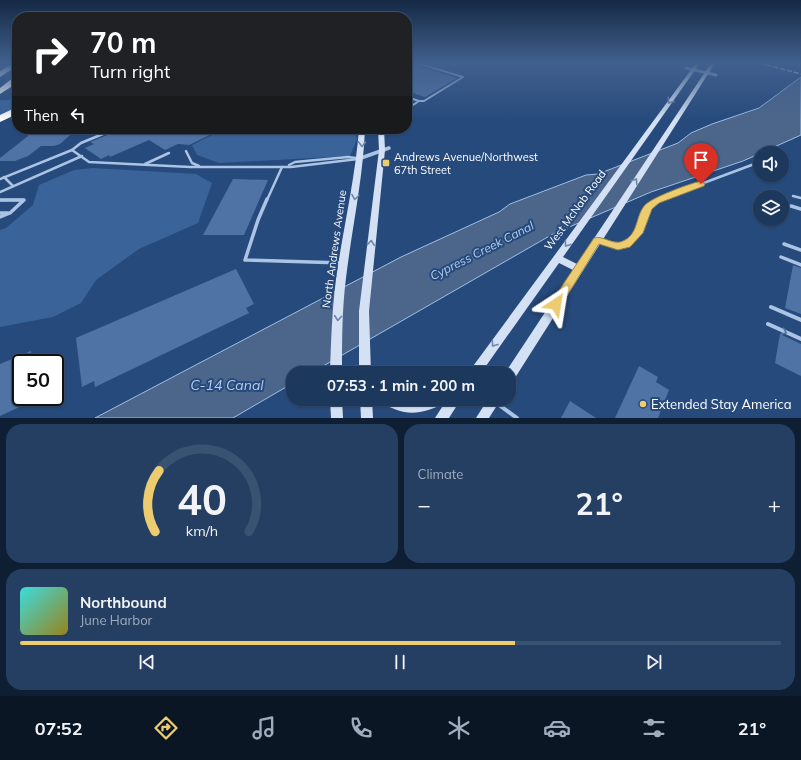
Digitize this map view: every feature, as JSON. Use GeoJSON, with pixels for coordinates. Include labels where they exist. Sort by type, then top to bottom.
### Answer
{"type":"FeatureCollection","features":[{"type":"Feature","properties":{"kind":"highway"},"geometry":{"type":"LineString","coordinates":[[0,92],[12,83]]}},
{"type":"Feature","properties":{"kind":"highway"},"geometry":{"type":"LineString","coordinates":[[0,119],[12,113]]}},
{"type":"Feature","properties":{"kind":"main road","name":"West McNab Road"},"geometry":{"type":"LineString","coordinates":[[479,366],[683,83]]}},
{"type":"Feature","properties":{"kind":"main road"},"geometry":{"type":"LineString","coordinates":[[516,366],[700,83]]}},
{"type":"Feature","properties":{"kind":"main road","name":"North Andrews Avenue"},"geometry":{"type":"LineString","coordinates":[[336,366],[337,321],[341,280],[361,158],[362,134]]}},
{"type":"Feature","properties":{"kind":"main road"},"geometry":{"type":"LineString","coordinates":[[365,366],[364,311],[368,266],[386,149],[382,134]]}},
{"type":"Feature","properties":{"kind":"main road"},"geometry":{"type":"LineString","coordinates":[[557,258],[579,269]]}},
{"type":"Feature","properties":{"kind":"main road"},"geometry":{"type":"LineString","coordinates":[[336,406],[337,418]]}},
{"type":"Feature","properties":{"kind":"main road"},"geometry":{"type":"LineString","coordinates":[[366,406],[367,418]]}},
{"type":"Feature","properties":{"kind":"main road"},"geometry":{"type":"LineString","coordinates":[[398,406],[407,408],[424,406]]}},
{"type":"Feature","properties":{"kind":"main road"},"geometry":{"type":"LineString","coordinates":[[441,418],[450,406]]}},
{"type":"Feature","properties":{"kind":"main road"},"geometry":{"type":"LineString","coordinates":[[482,418],[490,406]]}},
{"type":"Feature","properties":{"kind":"street"},"geometry":{"type":"LineString","coordinates":[[361,158],[386,149]]}},
{"type":"Feature","properties":{"kind":"lane"},"geometry":{"type":"LineString","coordinates":[[412,106],[424,101],[454,83]]}},
{"type":"Feature","properties":{"kind":"lane"},"geometry":{"type":"LineString","coordinates":[[412,99],[419,102]]}},
{"type":"Feature","properties":{"kind":"lane"},"geometry":{"type":"LineString","coordinates":[[0,179],[72,150],[81,143],[103,134]]}},
{"type":"Feature","properties":{"kind":"lane"},"geometry":{"type":"LineString","coordinates":[[72,150],[89,162],[251,169],[338,163],[361,158]]}},
{"type":"Feature","properties":{"kind":"lane"},"geometry":{"type":"LineString","coordinates":[[186,151],[192,163],[203,167]]}},
{"type":"Feature","properties":{"kind":"lane"},"geometry":{"type":"LineString","coordinates":[[144,164],[169,153]]}},
{"type":"Feature","properties":{"kind":"lane"},"geometry":{"type":"LineString","coordinates":[[0,192],[82,156]]}},
{"type":"Feature","properties":{"kind":"lane"},"geometry":{"type":"LineString","coordinates":[[597,240],[618,246],[626,244],[639,233],[648,208],[656,201],[753,165]]}},
{"type":"Feature","properties":{"kind":"lane"},"geometry":{"type":"LineString","coordinates":[[283,166],[258,220],[245,260],[344,263]]}},
{"type":"Feature","properties":{"kind":"lane"},"geometry":{"type":"LineString","coordinates":[[4,177],[13,186]]}},
{"type":"Feature","properties":{"kind":"lane"},"geometry":{"type":"LineString","coordinates":[[793,196],[801,198]]}},
{"type":"Feature","properties":{"kind":"lane"},"geometry":{"type":"LineString","coordinates":[[0,200],[24,200],[10,213],[0,217]]}},
{"type":"Feature","properties":{"kind":"lane"},"geometry":{"type":"LineString","coordinates":[[791,206],[801,209]]}},
{"type":"Feature","properties":{"kind":"lane"},"geometry":{"type":"LineString","coordinates":[[0,213],[10,213]]}},
{"type":"Feature","properties":{"kind":"lane"},"geometry":{"type":"LineString","coordinates":[[784,244],[801,250]]}},
{"type":"Feature","properties":{"kind":"lane"},"geometry":{"type":"LineString","coordinates":[[781,257],[801,264]]}},
{"type":"Feature","properties":{"kind":"lane"},"geometry":{"type":"LineString","coordinates":[[771,307],[801,320]]}},
{"type":"Feature","properties":{"kind":"lane"},"geometry":{"type":"LineString","coordinates":[[768,324],[801,339]]}},
{"type":"Feature","properties":{"kind":"lane"},"geometry":{"type":"LineString","coordinates":[[502,406],[517,418]]}},
{"type":"Feature","properties":{"kind":"shaded area"},"geometry":{"type":"Polygon","coordinates":[[[12,97],[12,110],[0,116],[0,100],[9,100],[12,97]]]}},
{"type":"Feature","properties":{"kind":"shaded area"},"geometry":{"type":"Polygon","coordinates":[[[214,134],[356,134],[357,139],[350,156],[219,163],[197,155],[192,145],[214,134]]]}},
{"type":"Feature","properties":{"kind":"shaded area"},"geometry":{"type":"Polygon","coordinates":[[[93,168],[196,174],[212,183],[198,223],[139,249],[96,280],[81,303],[53,317],[0,327],[0,230],[6,228],[33,205],[39,185],[74,170],[93,168]]]}},
{"type":"Feature","properties":{"kind":"water","name":"C-14 Canal"},"geometry":{"type":"Polygon","coordinates":[[[794,83],[801,83],[801,135],[776,146],[753,146],[753,157],[743,161],[651,192],[553,234],[323,366],[286,366],[286,387],[233,418],[95,418],[401,257],[499,212],[510,204],[586,175],[598,174],[678,143],[691,133],[712,124],[759,108],[794,83]]]}},
{"type":"Feature","properties":{"kind":"building"},"geometry":{"type":"Polygon","coordinates":[[[412,83],[449,83],[425,97],[412,93],[412,83]]]}},
{"type":"Feature","properties":{"kind":"building"},"geometry":{"type":"Polygon","coordinates":[[[27,134],[71,134],[60,144],[54,146],[41,146],[28,156],[15,161],[0,161],[0,158],[28,136],[27,134]]]}},
{"type":"Feature","properties":{"kind":"building"},"geometry":{"type":"Polygon","coordinates":[[[110,134],[212,134],[189,145],[178,144],[165,150],[149,140],[110,157],[109,155],[101,159],[85,148],[94,144],[90,142],[110,134]]]}},
{"type":"Feature","properties":{"kind":"building"},"geometry":{"type":"Polygon","coordinates":[[[233,179],[268,180],[244,235],[203,235],[233,179]]]}},
{"type":"Feature","properties":{"kind":"building"},"geometry":{"type":"Polygon","coordinates":[[[793,265],[801,268],[801,314],[785,308],[793,265]]]}},
{"type":"Feature","properties":{"kind":"building"},"geometry":{"type":"Polygon","coordinates":[[[236,269],[254,304],[246,308],[249,313],[95,387],[94,381],[82,387],[76,338],[236,269]]]}},
{"type":"Feature","properties":{"kind":"building"},"geometry":{"type":"Polygon","coordinates":[[[780,334],[801,344],[801,376],[775,363],[780,334]]]}},
{"type":"Feature","properties":{"kind":"building"},"geometry":{"type":"Polygon","coordinates":[[[31,351],[31,354],[24,354],[31,351]]]}},
{"type":"Feature","properties":{"kind":"building"},"geometry":{"type":"Polygon","coordinates":[[[12,359],[12,406],[22,406],[0,416],[0,364],[12,359]]]}},
{"type":"Feature","properties":{"kind":"building","name":"Extended Stay America"},"geometry":{"type":"Polygon","coordinates":[[[639,366],[658,377],[656,382],[669,390],[658,418],[615,418],[639,366]]]}},
{"type":"Feature","properties":{"kind":"building"},"geometry":{"type":"Polygon","coordinates":[[[570,401],[596,418],[561,418],[570,401]]]}},
{"type":"Feature","properties":{"kind":"place","name":"Andrews Avenue/Northwest 67th Street"},"geometry":{"type":"Point","coordinates":[386,163]}},
{"type":"Feature","properties":{"kind":"place","name":"Extended Stay America"},"geometry":{"type":"Point","coordinates":[643,404]}},
{"type":"Feature","properties":{"kind":"route"},"geometry":{"type":"LineString","coordinates":[[556,304],[597,240],[618,246],[632,241],[639,233],[648,208],[656,201],[701,184]]}},
{"type":"Feature","properties":{"kind":"water label","name":"Cypress Creek Canal"},"geometry":{"type":"Point","coordinates":[482,251]}}]}
